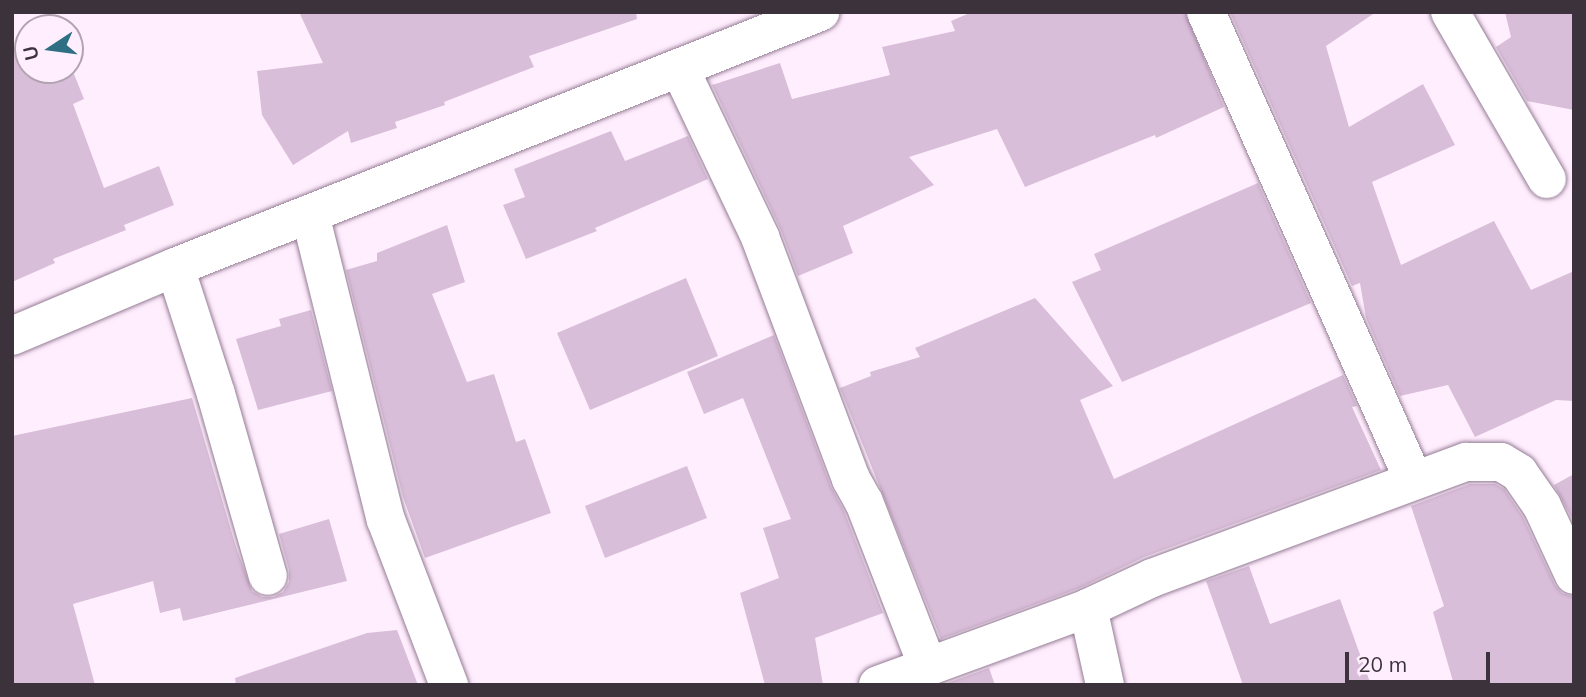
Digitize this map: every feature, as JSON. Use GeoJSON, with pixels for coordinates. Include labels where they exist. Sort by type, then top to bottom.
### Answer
{"type":"FeatureCollection","features":[{"type":"Feature","properties":{"kind":"street"},"geometry":{"type":"LineString","coordinates":[[12,336],[175,267],[820,12]]}},
{"type":"Feature","properties":{"kind":"street"},"geometry":{"type":"LineString","coordinates":[[1206,12],[1413,479]]}},
{"type":"Feature","properties":{"kind":"street"},"geometry":{"type":"LineString","coordinates":[[1450,12],[1547,179]]}},
{"type":"Feature","properties":{"kind":"street"},"geometry":{"type":"LineString","coordinates":[[680,69],[760,237],[851,480],[864,502],[928,667]]}},
{"type":"Feature","properties":{"kind":"street"},"geometry":{"type":"LineString","coordinates":[[310,215],[386,520],[449,685]]}},
{"type":"Feature","properties":{"kind":"street"},"geometry":{"type":"LineString","coordinates":[[175,267],[216,394],[268,576]]}},
{"type":"Feature","properties":{"kind":"street"},"geometry":{"type":"LineString","coordinates":[[878,685],[1088,608],[1141,582],[1413,479],[1466,462],[1501,462],[1519,472],[1542,506],[1574,575]]}},
{"type":"Feature","properties":{"kind":"street"},"geometry":{"type":"LineString","coordinates":[[1088,608],[1105,685]]}},
{"type":"Feature","properties":{"kind":"building"},"geometry":{"type":"Polygon","coordinates":[[[299,12],[636,12],[637,19],[529,56],[534,67],[444,102],[445,105],[395,122],[397,128],[351,143],[348,131],[293,165],[262,115],[257,71],[323,63],[299,12]]]}},
{"type":"Feature","properties":{"kind":"building"},"geometry":{"type":"Polygon","coordinates":[[[972,12],[1185,12],[1224,107],[1156,138],[1155,135],[1025,187],[997,129],[909,157],[934,185],[843,226],[853,253],[798,276],[780,228],[712,85],[780,63],[792,99],[890,75],[882,47],[955,31],[951,21],[972,12]]]}},
{"type":"Feature","properties":{"kind":"building"},"geometry":{"type":"Polygon","coordinates":[[[1230,12],[1376,12],[1326,46],[1349,127],[1423,84],[1455,145],[1372,182],[1401,265],[1494,221],[1531,290],[1574,271],[1574,401],[1556,400],[1475,437],[1448,385],[1400,396],[1366,318],[1360,283],[1352,286],[1230,12]]]}},
{"type":"Feature","properties":{"kind":"building"},"geometry":{"type":"Polygon","coordinates":[[[1505,12],[1574,12],[1574,110],[1527,101],[1496,47],[1511,37],[1505,12]]]}},
{"type":"Feature","properties":{"kind":"building"},"geometry":{"type":"Polygon","coordinates":[[[12,49],[14,84],[78,84],[84,99],[73,104],[104,188],[159,166],[174,205],[124,225],[126,230],[53,259],[55,263],[12,282],[12,49]]]}},
{"type":"Feature","properties":{"kind":"building"},"geometry":{"type":"Polygon","coordinates":[[[611,131],[625,161],[688,136],[708,179],[595,228],[597,231],[526,259],[503,205],[525,197],[514,169],[611,131]]]}},
{"type":"Feature","properties":{"kind":"building"},"geometry":{"type":"Polygon","coordinates":[[[1258,183],[1311,303],[1122,382],[1072,282],[1101,270],[1094,254],[1258,183]]]}},
{"type":"Feature","properties":{"kind":"building"},"geometry":{"type":"Polygon","coordinates":[[[447,225],[465,282],[432,294],[467,382],[494,374],[516,442],[525,439],[551,513],[425,558],[403,497],[346,270],[377,261],[377,253],[447,225]]]}},
{"type":"Feature","properties":{"kind":"building"},"geometry":{"type":"Polygon","coordinates":[[[686,278],[718,356],[590,410],[557,333],[686,278]]]}},
{"type":"Feature","properties":{"kind":"building"},"geometry":{"type":"Polygon","coordinates":[[[1035,298],[1113,386],[1080,400],[1114,479],[1343,375],[1357,406],[1352,407],[1381,470],[1144,557],[1080,588],[941,639],[840,388],[871,376],[870,372],[920,357],[915,348],[1035,298]]]}},
{"type":"Feature","properties":{"kind":"building"},"geometry":{"type":"Polygon","coordinates":[[[311,310],[332,391],[258,410],[236,339],[281,326],[279,319],[311,310]]]}},
{"type":"Feature","properties":{"kind":"building"},"geometry":{"type":"Polygon","coordinates":[[[774,335],[831,487],[844,511],[883,613],[815,638],[823,685],[765,685],[740,593],[779,578],[763,528],[791,519],[743,398],[704,414],[687,372],[774,335]]]}},
{"type":"Feature","properties":{"kind":"building"},"geometry":{"type":"Polygon","coordinates":[[[192,398],[236,547],[252,591],[262,597],[273,597],[283,592],[289,582],[289,570],[279,534],[329,519],[347,581],[183,621],[180,608],[160,613],[153,581],[73,604],[95,685],[12,685],[12,436],[192,398]]]}},
{"type":"Feature","properties":{"kind":"building"},"geometry":{"type":"Polygon","coordinates":[[[687,466],[707,518],[605,558],[585,506],[687,466]]]}},
{"type":"Feature","properties":{"kind":"building"},"geometry":{"type":"Polygon","coordinates":[[[1574,474],[1574,522],[1554,485],[1574,474]]]}},
{"type":"Feature","properties":{"kind":"building"},"geometry":{"type":"Polygon","coordinates":[[[1470,484],[1495,484],[1504,489],[1523,517],[1555,585],[1562,593],[1574,597],[1574,685],[1454,685],[1433,612],[1444,606],[1411,506],[1470,484]]]}},
{"type":"Feature","properties":{"kind":"building"},"geometry":{"type":"Polygon","coordinates":[[[1249,566],[1270,624],[1340,599],[1371,685],[1243,685],[1206,581],[1249,566]]]}},
{"type":"Feature","properties":{"kind":"building"},"geometry":{"type":"Polygon","coordinates":[[[397,630],[418,685],[236,685],[235,678],[367,633],[397,630]]]}},
{"type":"Feature","properties":{"kind":"building"},"geometry":{"type":"Polygon","coordinates":[[[989,668],[995,685],[942,685],[989,668]]]}}]}
